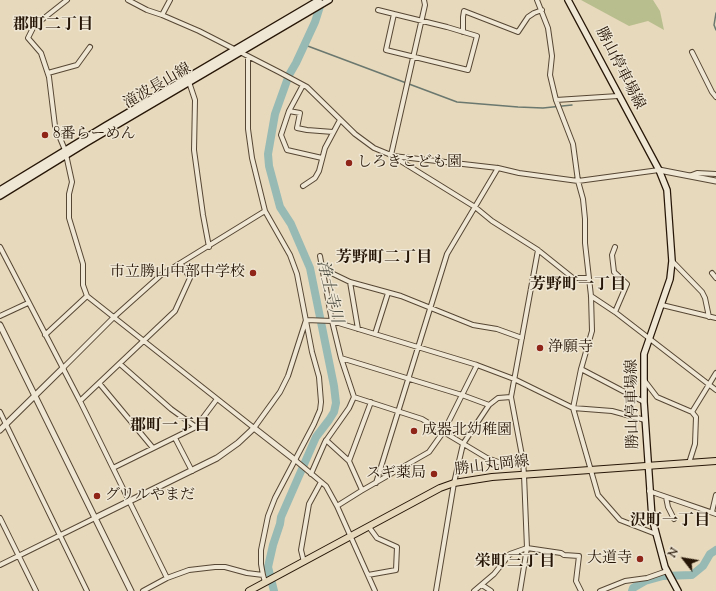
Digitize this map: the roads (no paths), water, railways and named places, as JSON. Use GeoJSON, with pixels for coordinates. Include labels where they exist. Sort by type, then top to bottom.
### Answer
{"type":"FeatureCollection","features":[{"type":"Feature","properties":{"kind":"main road","name":"滝波長山線"},"geometry":{"type":"LineString","coordinates":[[0,190],[189,82],[319,0]]}},
{"type":"Feature","properties":{"kind":"main road","name":"滝波長山線"},"geometry":{"type":"LineString","coordinates":[[0,196],[66,153],[238,51],[329,0]]}},
{"type":"Feature","properties":{"kind":"main road","name":"勝山停車場線"},"geometry":{"type":"LineString","coordinates":[[568,0],[597,52],[618,96],[659,170],[667,190],[672,261],[670,279],[644,354],[644,402],[652,518],[667,571],[678,591]]}},
{"type":"Feature","properties":{"kind":"main road","name":"勝山丸岡線"},"geometry":{"type":"LineString","coordinates":[[248,591],[440,488],[454,483],[478,479],[524,475],[716,461]]}},
{"type":"Feature","properties":{"kind":"street"},"geometry":{"type":"LineString","coordinates":[[67,0],[34,26],[28,38],[41,53],[48,73],[55,126],[66,153],[72,182],[69,194],[69,218],[83,264],[82,285],[87,296],[326,486],[337,506],[375,591]]}},
{"type":"Feature","properties":{"kind":"street"},"geometry":{"type":"LineString","coordinates":[[128,0],[147,10],[162,14],[199,31],[303,85],[355,134],[374,148],[391,155],[475,207],[492,221],[538,250],[573,278],[589,278]]}},
{"type":"Feature","properties":{"kind":"street"},"geometry":{"type":"LineString","coordinates":[[162,14],[170,0]]}},
{"type":"Feature","properties":{"kind":"street"},"geometry":{"type":"LineString","coordinates":[[391,155],[425,6],[424,0]]}},
{"type":"Feature","properties":{"kind":"street"},"geometry":{"type":"LineString","coordinates":[[537,0],[548,28],[552,56],[550,75],[556,100],[573,144],[584,212],[585,244],[591,296],[592,331],[581,368],[573,408],[598,495],[620,520],[656,534]]}},
{"type":"Feature","properties":{"kind":"street"},"geometry":{"type":"LineString","coordinates":[[378,10],[394,14],[463,32],[477,36],[468,70],[386,50],[394,14]]}},
{"type":"Feature","properties":{"kind":"street"},"geometry":{"type":"LineString","coordinates":[[463,32],[462,17],[464,11],[518,32],[528,17],[542,10]]}},
{"type":"Feature","properties":{"kind":"street"},"geometry":{"type":"LineString","coordinates":[[48,73],[77,65],[90,47]]}},
{"type":"Feature","properties":{"kind":"street"},"geometry":{"type":"LineString","coordinates":[[692,52],[716,97]]}},
{"type":"Feature","properties":{"kind":"street"},"geometry":{"type":"LineString","coordinates":[[248,56],[248,129],[252,158],[265,211],[290,255],[297,274],[312,352],[319,377],[321,402],[320,410],[314,424],[275,498],[268,516],[261,550],[261,564],[265,582]]}},
{"type":"Feature","properties":{"kind":"street"},"geometry":{"type":"LineString","coordinates":[[189,82],[195,100],[194,150],[202,216],[209,247]]}},
{"type":"Feature","properties":{"kind":"street"},"geometry":{"type":"LineString","coordinates":[[303,85],[289,111],[282,135],[287,150],[322,158]]}},
{"type":"Feature","properties":{"kind":"street"},"geometry":{"type":"LineString","coordinates":[[556,100],[618,96]]}},
{"type":"Feature","properties":{"kind":"street"},"geometry":{"type":"LineString","coordinates":[[289,111],[300,113],[297,128],[333,132]]}},
{"type":"Feature","properties":{"kind":"street"},"geometry":{"type":"LineString","coordinates":[[303,186],[315,178],[319,171],[325,148],[340,120]]}},
{"type":"Feature","properties":{"kind":"street"},"geometry":{"type":"LineString","coordinates":[[391,155],[498,168],[519,173],[578,181],[659,170],[716,181]]}},
{"type":"Feature","properties":{"kind":"street"},"geometry":{"type":"LineString","coordinates":[[376,483],[447,254],[498,168]]}},
{"type":"Feature","properties":{"kind":"street"},"geometry":{"type":"LineString","coordinates":[[689,176],[697,173],[716,174]]}},
{"type":"Feature","properties":{"kind":"street"},"geometry":{"type":"LineString","coordinates":[[0,430],[114,317],[161,276],[265,211]]}},
{"type":"Feature","properties":{"kind":"street"},"geometry":{"type":"LineString","coordinates":[[0,247],[80,401],[167,578]]}},
{"type":"Feature","properties":{"kind":"street"},"geometry":{"type":"LineString","coordinates":[[615,248],[612,255],[614,272],[627,284],[615,312]]}},
{"type":"Feature","properties":{"kind":"street"},"geometry":{"type":"LineString","coordinates":[[520,591],[527,548],[524,475],[523,461],[511,397],[538,250]]}},
{"type":"Feature","properties":{"kind":"street"},"geometry":{"type":"LineString","coordinates":[[310,473],[326,440],[349,408],[354,397],[330,321],[320,256]]}},
{"type":"Feature","properties":{"kind":"street"},"geometry":{"type":"LineString","coordinates":[[672,261],[702,292],[706,298],[710,317]]}},
{"type":"Feature","properties":{"kind":"street"},"geometry":{"type":"LineString","coordinates":[[80,401],[175,311],[190,278],[181,264]]}},
{"type":"Feature","properties":{"kind":"street"},"geometry":{"type":"LineString","coordinates":[[323,270],[350,282],[430,307],[473,325],[496,329],[522,338]]}},
{"type":"Feature","properties":{"kind":"street"},"geometry":{"type":"LineString","coordinates":[[712,273],[716,278]]}},
{"type":"Feature","properties":{"kind":"street"},"geometry":{"type":"LineString","coordinates":[[350,282],[358,329]]}},
{"type":"Feature","properties":{"kind":"street"},"geometry":{"type":"LineString","coordinates":[[375,334],[388,293]]}},
{"type":"Feature","properties":{"kind":"street"},"geometry":{"type":"LineString","coordinates":[[45,335],[87,296]]}},
{"type":"Feature","properties":{"kind":"street"},"geometry":{"type":"LineString","coordinates":[[591,296],[615,312],[716,390]]}},
{"type":"Feature","properties":{"kind":"street"},"geometry":{"type":"LineString","coordinates":[[0,316],[28,303]]}},
{"type":"Feature","properties":{"kind":"street"},"geometry":{"type":"LineString","coordinates":[[662,304],[716,318]]}},
{"type":"Feature","properties":{"kind":"street"},"geometry":{"type":"LineString","coordinates":[[306,320],[330,321],[476,365],[514,379],[573,408],[612,411],[645,420]]}},
{"type":"Feature","properties":{"kind":"street"},"geometry":{"type":"LineString","coordinates":[[0,566],[192,471],[228,451],[254,428],[280,392],[288,376],[306,320]]}},
{"type":"Feature","properties":{"kind":"street"},"geometry":{"type":"LineString","coordinates":[[0,325],[131,591]]}},
{"type":"Feature","properties":{"kind":"street"},"geometry":{"type":"LineString","coordinates":[[341,358],[409,378],[488,405]]}},
{"type":"Feature","properties":{"kind":"street"},"geometry":{"type":"LineString","coordinates":[[120,364],[171,409],[196,427]]}},
{"type":"Feature","properties":{"kind":"street"},"geometry":{"type":"LineString","coordinates":[[337,506],[429,452],[444,431],[476,365]]}},
{"type":"Feature","properties":{"kind":"street"},"geometry":{"type":"LineString","coordinates":[[581,368],[644,402]]}},
{"type":"Feature","properties":{"kind":"street"},"geometry":{"type":"LineString","coordinates":[[692,412],[716,373]]}},
{"type":"Feature","properties":{"kind":"street"},"geometry":{"type":"LineString","coordinates":[[644,379],[657,397],[692,412],[696,417],[696,444],[689,463]]}},
{"type":"Feature","properties":{"kind":"street"},"geometry":{"type":"LineString","coordinates":[[99,383],[153,448]]}},
{"type":"Feature","properties":{"kind":"street"},"geometry":{"type":"LineString","coordinates":[[354,397],[422,419],[487,458],[501,463],[523,461]]}},
{"type":"Feature","properties":{"kind":"street"},"geometry":{"type":"LineString","coordinates":[[436,591],[454,483],[463,444],[488,405],[498,398],[511,397]]}},
{"type":"Feature","properties":{"kind":"street"},"geometry":{"type":"LineString","coordinates":[[113,468],[196,427],[217,399]]}},
{"type":"Feature","properties":{"kind":"street"},"geometry":{"type":"LineString","coordinates":[[349,461],[371,402]]}},
{"type":"Feature","properties":{"kind":"street"},"geometry":{"type":"LineString","coordinates":[[0,412],[87,591]]}},
{"type":"Feature","properties":{"kind":"street"},"geometry":{"type":"LineString","coordinates":[[175,438],[192,471]]}},
{"type":"Feature","properties":{"kind":"street"},"geometry":{"type":"LineString","coordinates":[[326,440],[349,461],[362,490]]}},
{"type":"Feature","properties":{"kind":"street"},"geometry":{"type":"LineString","coordinates":[[304,562],[302,550],[309,504],[321,482]]}},
{"type":"Feature","properties":{"kind":"street"},"geometry":{"type":"LineString","coordinates":[[649,491],[714,513],[716,495]]}},
{"type":"Feature","properties":{"kind":"street"},"geometry":{"type":"LineString","coordinates":[[666,497],[668,507],[674,519]]}},
{"type":"Feature","properties":{"kind":"street"},"geometry":{"type":"LineString","coordinates":[[0,518],[36,591]]}},
{"type":"Feature","properties":{"kind":"street"},"geometry":{"type":"LineString","coordinates":[[368,575],[396,570],[396,547],[377,538],[369,527]]}},
{"type":"Feature","properties":{"kind":"street"},"geometry":{"type":"LineString","coordinates":[[474,591],[494,574],[510,554],[527,548],[561,553],[564,555],[579,556],[576,581],[581,591]]}},
{"type":"Feature","properties":{"kind":"street"},"geometry":{"type":"LineString","coordinates":[[143,591],[167,578],[189,570],[225,567],[247,573],[263,575]]}},
{"type":"Feature","properties":{"kind":"street"},"geometry":{"type":"LineString","coordinates":[[600,591],[625,581],[647,578],[667,571]]}},
{"type":"Feature","properties":{"kind":"street"},"geometry":{"type":"LineString","coordinates":[[482,585],[491,591]]}},
{"type":"Feature","properties":{"kind":"waterway","name":"浄土寺川"},"geometry":{"type":"LineString","coordinates":[[274,591],[268,567],[281,517],[316,437],[334,412],[336,403],[334,386],[310,268],[291,224],[280,207],[269,166],[268,154],[275,114],[289,75],[315,22],[322,0]]}},
{"type":"Feature","properties":{"kind":"waterway"},"geometry":{"type":"LineString","coordinates":[[716,13],[714,25],[716,30]]}},
{"type":"Feature","properties":{"kind":"waterway"},"geometry":{"type":"LineString","coordinates":[[305,45],[457,102],[543,108],[572,105]]}},
{"type":"Feature","properties":{"kind":"waterway"},"geometry":{"type":"LineString","coordinates":[[632,591],[633,588],[645,581],[663,576],[692,575],[703,566],[710,554],[716,550]]}},
{"type":"Feature","properties":{"kind":"place","name":"8番らーめん"},"geometry":{"type":"Point","coordinates":[45,135]}},
{"type":"Feature","properties":{"kind":"place","name":"しろきこども園"},"geometry":{"type":"Point","coordinates":[349,163]}},
{"type":"Feature","properties":{"kind":"place","name":"市立勝山中部中学校"},"geometry":{"type":"Point","coordinates":[253,273]}},
{"type":"Feature","properties":{"kind":"place","name":"浄願寺"},"geometry":{"type":"Point","coordinates":[540,348]}},
{"type":"Feature","properties":{"kind":"place","name":"成器北幼稚園"},"geometry":{"type":"Point","coordinates":[414,431]}},
{"type":"Feature","properties":{"kind":"place","name":"スギ薬局"},"geometry":{"type":"Point","coordinates":[434,474]}},
{"type":"Feature","properties":{"kind":"place","name":"グリルやまだ"},"geometry":{"type":"Point","coordinates":[97,496]}},
{"type":"Feature","properties":{"kind":"place","name":"大道寺"},"geometry":{"type":"Point","coordinates":[640,559]}},
{"type":"Feature","properties":{"kind":"district","name":"郡町二丁目"},"geometry":{"type":"Point","coordinates":[53,26]}},
{"type":"Feature","properties":{"kind":"district","name":"芳野町二丁目"},"geometry":{"type":"Point","coordinates":[384,259]}},
{"type":"Feature","properties":{"kind":"district","name":"芳野町一丁目"},"geometry":{"type":"Point","coordinates":[578,286]}},
{"type":"Feature","properties":{"kind":"district","name":"郡町一丁目"},"geometry":{"type":"Point","coordinates":[170,427]}},
{"type":"Feature","properties":{"kind":"district","name":"沢町一丁目"},"geometry":{"type":"Point","coordinates":[670,522]}},
{"type":"Feature","properties":{"kind":"district","name":"栄町三丁目"},"geometry":{"type":"Point","coordinates":[515,563]}}]}
